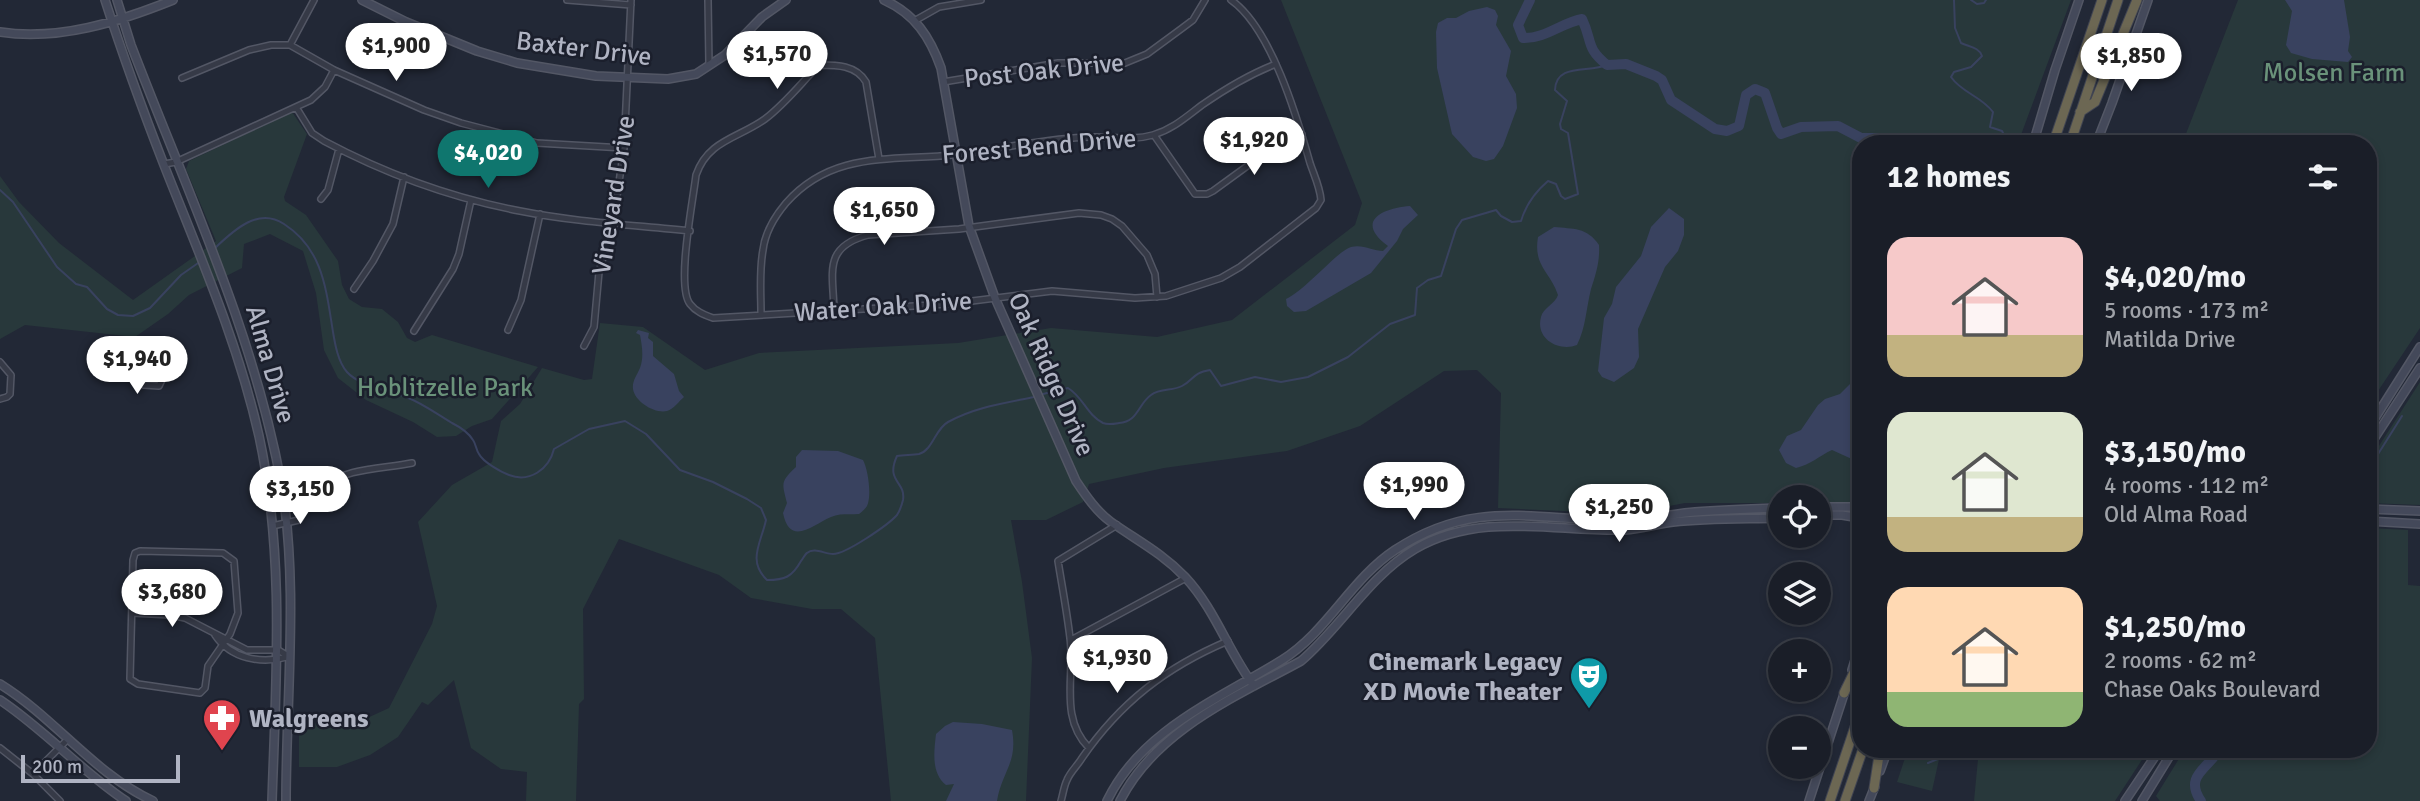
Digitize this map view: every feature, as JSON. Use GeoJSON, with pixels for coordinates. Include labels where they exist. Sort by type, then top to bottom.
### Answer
{"type":"FeatureCollection","features":[{"type":"Feature","properties":{"kind":"highway"},"geometry":{"type":"LineString","coordinates":[[2056,135],[2102,0]]}},
{"type":"Feature","properties":{"kind":"highway"},"geometry":{"type":"LineString","coordinates":[[2073,135],[2118,0]]}},
{"type":"Feature","properties":{"kind":"highway"},"geometry":{"type":"LineString","coordinates":[[2080,112],[2095,102],[2137,0]]}},
{"type":"Feature","properties":{"kind":"highway"},"geometry":{"type":"LineString","coordinates":[[1844,694],[1852,677]]}},
{"type":"Feature","properties":{"kind":"highway"},"geometry":{"type":"LineString","coordinates":[[1830,801],[1852,736]]}},
{"type":"Feature","properties":{"kind":"highway"},"geometry":{"type":"LineString","coordinates":[[1845,801],[1860,758]]}},
{"type":"Feature","properties":{"kind":"highway"},"geometry":{"type":"LineString","coordinates":[[1874,789],[1879,758]]}},
{"type":"Feature","properties":{"kind":"street","name":"Alma Drive"},"geometry":{"type":"LineString","coordinates":[[105,0],[141,104],[231,336],[250,398],[261,448],[272,526],[278,650],[272,801]]}},
{"type":"Feature","properties":{"kind":"street","name":"Alma Drive"},"geometry":{"type":"LineString","coordinates":[[117,0],[151,98],[242,332],[263,399],[282,484],[289,569],[286,801]]}},
{"type":"Feature","properties":{"kind":"street"},"geometry":{"type":"LineString","coordinates":[[0,32],[38,34],[112,23],[173,0]]}},
{"type":"Feature","properties":{"kind":"street"},"geometry":{"type":"LineString","coordinates":[[290,45],[314,0]]}},
{"type":"Feature","properties":{"kind":"street","name":"Baxter Drive"},"geometry":{"type":"LineString","coordinates":[[362,0],[406,22],[477,51],[548,70],[668,79],[696,74],[725,55],[762,17],[786,0]]}},
{"type":"Feature","properties":{"kind":"street"},"geometry":{"type":"LineString","coordinates":[[567,0],[631,3]]}},
{"type":"Feature","properties":{"kind":"street"},"geometry":{"type":"LineString","coordinates":[[708,0],[709,64]]}},
{"type":"Feature","properties":{"kind":"street"},"geometry":{"type":"LineString","coordinates":[[884,0],[916,20],[939,7],[981,0]]}},
{"type":"Feature","properties":{"kind":"street","name":"Post Oak Drive"},"geometry":{"type":"LineString","coordinates":[[943,82],[1058,63],[1125,63],[1147,54],[1193,20],[1205,0]]}},
{"type":"Feature","properties":{"kind":"street"},"geometry":{"type":"LineString","coordinates":[[1154,135],[1195,194],[1200,195],[1213,191],[1283,140],[1302,134],[1276,64],[1247,14],[1231,0]]}},
{"type":"Feature","properties":{"kind":"street"},"geometry":{"type":"LineString","coordinates":[[2036,135],[2080,0]]}},
{"type":"Feature","properties":{"kind":"street"},"geometry":{"type":"LineString","coordinates":[[2099,135],[2148,0]]}},
{"type":"Feature","properties":{"kind":"street","name":"Vineyard Drive"},"geometry":{"type":"LineString","coordinates":[[584,346],[594,327],[599,272],[613,223],[624,148],[631,3]]}},
{"type":"Feature","properties":{"kind":"street","name":"Oak Ridge Drive"},"geometry":{"type":"LineString","coordinates":[[916,20],[936,53],[968,226],[995,298],[1076,481],[1089,500],[1111,522],[1152,547],[1186,578],[1206,601],[1254,687]]}},
{"type":"Feature","properties":{"kind":"street"},"geometry":{"type":"LineString","coordinates":[[182,78],[249,50],[271,45],[290,45],[334,70],[424,110],[499,134],[537,143],[624,148]]}},
{"type":"Feature","properties":{"kind":"street","name":"Forest Bend Drive"},"geometry":{"type":"LineString","coordinates":[[761,314],[763,248],[774,220],[803,186],[825,172],[848,164],[879,159],[955,154],[1090,136],[1137,138],[1154,135],[1178,125],[1201,106],[1258,71],[1276,64]]}},
{"type":"Feature","properties":{"kind":"street"},"geometry":{"type":"LineString","coordinates":[[296,107],[312,133],[339,149],[404,177],[471,200],[540,215],[690,231],[696,175],[705,156],[718,144],[747,131],[765,118],[791,97],[819,65],[837,65],[858,72],[866,82],[879,159]]}},
{"type":"Feature","properties":{"kind":"street"},"geometry":{"type":"LineString","coordinates":[[164,164],[176,162],[317,96],[334,70]]}},
{"type":"Feature","properties":{"kind":"street"},"geometry":{"type":"LineString","coordinates":[[141,104],[151,98]]}},
{"type":"Feature","properties":{"kind":"street","name":"Water Oak Drive"},"geometry":{"type":"LineString","coordinates":[[690,231],[683,279],[686,297],[690,304],[713,318],[948,304],[1052,291],[1157,298],[1204,285],[1240,267],[1316,208],[1321,194],[1302,134]]}},
{"type":"Feature","properties":{"kind":"street"},"geometry":{"type":"LineString","coordinates":[[321,199],[328,190],[339,149]]}},
{"type":"Feature","properties":{"kind":"street"},"geometry":{"type":"LineString","coordinates":[[355,289],[393,224],[404,177]]}},
{"type":"Feature","properties":{"kind":"street"},"geometry":{"type":"LineString","coordinates":[[414,331],[453,269],[471,200]]}},
{"type":"Feature","properties":{"kind":"street"},"geometry":{"type":"LineString","coordinates":[[834,310],[834,258],[846,242],[869,234],[959,229],[1079,213],[1112,219],[1130,233],[1147,255],[1155,274],[1157,298]]}},
{"type":"Feature","properties":{"kind":"street"},"geometry":{"type":"LineString","coordinates":[[508,330],[521,300],[540,215]]}},
{"type":"Feature","properties":{"kind":"street"},"geometry":{"type":"LineString","coordinates":[[231,336],[242,332]]}},
{"type":"Feature","properties":{"kind":"street"},"geometry":{"type":"LineString","coordinates":[[2377,416],[2420,347]]}},
{"type":"Feature","properties":{"kind":"street"},"geometry":{"type":"LineString","coordinates":[[153,351],[138,376],[138,382],[144,385],[159,386],[167,369],[176,361]]}},
{"type":"Feature","properties":{"kind":"street"},"geometry":{"type":"LineString","coordinates":[[0,362],[10,372],[12,382],[8,397],[0,399]]}},
{"type":"Feature","properties":{"kind":"street"},"geometry":{"type":"LineString","coordinates":[[2377,434],[2420,368]]}},
{"type":"Feature","properties":{"kind":"street"},"geometry":{"type":"LineString","coordinates":[[2380,411],[2388,416]]}},
{"type":"Feature","properties":{"kind":"street"},"geometry":{"type":"LineString","coordinates":[[261,448],[273,446]]}},
{"type":"Feature","properties":{"kind":"street"},"geometry":{"type":"LineString","coordinates":[[272,526],[299,520],[321,489],[334,481],[352,474],[412,463]]}},
{"type":"Feature","properties":{"kind":"street"},"geometry":{"type":"LineString","coordinates":[[1831,507],[1852,507]]}},
{"type":"Feature","properties":{"kind":"street"},"geometry":{"type":"LineString","coordinates":[[1107,801],[1129,768],[1193,712],[1303,645],[1370,570],[1393,551],[1438,526],[1496,515],[1625,520],[1768,509]]}},
{"type":"Feature","properties":{"kind":"street"},"geometry":{"type":"LineString","coordinates":[[2377,509],[2420,511]]}},
{"type":"Feature","properties":{"kind":"street"},"geometry":{"type":"LineString","coordinates":[[1831,515],[1852,517]]}},
{"type":"Feature","properties":{"kind":"street"},"geometry":{"type":"LineString","coordinates":[[1120,801],[1149,752],[1301,661],[1318,647],[1390,569],[1424,545],[1463,530],[1490,526],[1629,530],[1685,517],[1768,518]]}},
{"type":"Feature","properties":{"kind":"street"},"geometry":{"type":"LineString","coordinates":[[1574,518],[1574,529]]}},
{"type":"Feature","properties":{"kind":"street"},"geometry":{"type":"LineString","coordinates":[[1461,520],[1463,530]]}},
{"type":"Feature","properties":{"kind":"street"},"geometry":{"type":"LineString","coordinates":[[2377,522],[2420,524]]}},
{"type":"Feature","properties":{"kind":"street"},"geometry":{"type":"LineString","coordinates":[[1089,748],[1076,733],[1070,710],[1071,640],[1058,561],[1117,525]]}},
{"type":"Feature","properties":{"kind":"street"},"geometry":{"type":"LineString","coordinates":[[1420,535],[1424,545]]}},
{"type":"Feature","properties":{"kind":"street"},"geometry":{"type":"LineString","coordinates":[[139,551],[223,553],[234,561],[238,601],[236,623],[208,666],[203,692],[198,694],[130,680],[132,613],[134,555],[139,551]]}},
{"type":"Feature","properties":{"kind":"street"},"geometry":{"type":"LineString","coordinates":[[1071,640],[1186,578]]}},
{"type":"Feature","properties":{"kind":"street"},"geometry":{"type":"LineString","coordinates":[[132,613],[185,618],[247,650],[278,650],[288,656]]}},
{"type":"Feature","properties":{"kind":"street"},"geometry":{"type":"LineString","coordinates":[[215,635],[222,645],[246,657],[278,659],[288,656]]}},
{"type":"Feature","properties":{"kind":"street"},"geometry":{"type":"LineString","coordinates":[[1061,801],[1067,780],[1089,748],[1105,726],[1139,692],[1228,641]]}},
{"type":"Feature","properties":{"kind":"street"},"geometry":{"type":"LineString","coordinates":[[1809,801],[1852,669]]}},
{"type":"Feature","properties":{"kind":"street"},"geometry":{"type":"LineString","coordinates":[[0,684],[24,699],[113,779],[153,801]]}},
{"type":"Feature","properties":{"kind":"street"},"geometry":{"type":"LineString","coordinates":[[0,700],[27,718],[58,747],[126,801]]}},
{"type":"Feature","properties":{"kind":"street"},"geometry":{"type":"LineString","coordinates":[[275,726],[286,726]]}},
{"type":"Feature","properties":{"kind":"street"},"geometry":{"type":"LineString","coordinates":[[33,774],[68,739]]}},
{"type":"Feature","properties":{"kind":"street"},"geometry":{"type":"LineString","coordinates":[[0,748],[33,774],[60,801]]}},
{"type":"Feature","properties":{"kind":"street"},"geometry":{"type":"LineString","coordinates":[[1870,801],[1885,758]]}},
{"type":"Feature","properties":{"kind":"street"},"geometry":{"type":"LineString","coordinates":[[2125,801],[2154,758]]}},
{"type":"Feature","properties":{"kind":"street"},"geometry":{"type":"LineString","coordinates":[[2141,801],[2167,758]]}},
{"type":"Feature","properties":{"kind":"green space"},"geometry":{"type":"Polygon","coordinates":[[[1281,0],[2071,0],[2021,135],[1852,135],[1852,504],[1831,503],[1831,485],[1768,485],[1768,503],[1685,503],[1627,514],[1498,508],[1501,393],[1477,370],[1444,371],[1360,426],[1287,451],[1164,468],[1089,484],[1083,502],[1046,520],[1011,520],[1032,658],[1026,801],[891,801],[875,638],[841,609],[812,609],[751,598],[719,575],[619,539],[583,609],[584,699],[579,704],[576,801],[526,801],[527,772],[501,769],[471,748],[454,680],[428,705],[422,702],[398,737],[370,755],[337,767],[299,767],[299,723],[365,719],[389,708],[432,624],[437,606],[418,522],[452,485],[492,462],[501,421],[520,404],[542,368],[584,380],[592,379],[600,323],[643,327],[705,370],[759,353],[958,343],[1051,328],[1157,337],[1232,320],[1355,225],[1362,203],[1281,0]]]}},
{"type":"Feature","properties":{"kind":"green space","name":"Molsen Farm"},"geometry":{"type":"Polygon","coordinates":[[[2238,0],[2420,0],[2420,328],[2377,392],[2377,135],[2186,135],[2238,0]]]}},
{"type":"Feature","properties":{"kind":"green space","name":"Hoblitzelle Park"},"geometry":{"type":"Polygon","coordinates":[[[292,112],[307,134],[284,197],[285,201],[306,215],[338,261],[342,285],[349,299],[362,307],[382,309],[398,322],[407,338],[415,342],[432,335],[538,367],[492,419],[472,426],[456,436],[437,437],[413,422],[366,400],[338,378],[324,350],[316,293],[303,251],[270,234],[244,244],[242,268],[189,295],[168,314],[135,337],[25,325],[0,339],[0,176],[19,202],[59,243],[133,300],[216,241],[186,169],[189,161],[292,112]]]}},
{"type":"Feature","properties":{"kind":"green space"},"geometry":{"type":"Polygon","coordinates":[[[2420,382],[2420,505],[2377,503],[2377,449],[2420,382]]]}},
{"type":"Feature","properties":{"kind":"green space"},"geometry":{"type":"Polygon","coordinates":[[[2377,528],[2408,530],[2408,585],[2420,586],[2420,801],[2160,801],[2156,796],[2179,758],[2377,758],[2377,528]]]}},
{"type":"Feature","properties":{"kind":"green space"},"geometry":{"type":"Polygon","coordinates":[[[1905,758],[1939,758],[1932,791],[1897,782],[1905,758]]]}},
{"type":"Feature","properties":{"kind":"green space"},"geometry":{"type":"Polygon","coordinates":[[[1968,758],[2143,758],[2115,801],[1974,801],[1978,759],[1968,758]]]}},
{"type":"Feature","properties":{"kind":"water"},"geometry":{"type":"Polygon","coordinates":[[[2285,0],[2344,0],[2350,37],[2348,51],[2352,57],[2348,62],[2312,59],[2291,53],[2286,45],[2292,11],[2285,0]]]}},
{"type":"Feature","properties":{"kind":"water"},"geometry":{"type":"Polygon","coordinates":[[[1487,7],[1495,10],[1498,16],[1496,25],[1511,51],[1506,76],[1516,94],[1517,108],[1503,146],[1494,159],[1486,161],[1473,157],[1452,134],[1437,68],[1436,32],[1438,23],[1447,18],[1456,18],[1469,11],[1487,7]]]}},
{"type":"Feature","properties":{"kind":"water"},"geometry":{"type":"Polygon","coordinates":[[[1410,206],[1418,215],[1403,229],[1397,241],[1371,273],[1306,311],[1294,312],[1287,306],[1286,299],[1303,288],[1345,250],[1360,246],[1383,251],[1388,246],[1373,229],[1376,217],[1390,210],[1410,206]]]}},
{"type":"Feature","properties":{"kind":"water"},"geometry":{"type":"Polygon","coordinates":[[[1669,208],[1684,219],[1684,235],[1678,251],[1665,267],[1638,329],[1639,357],[1634,368],[1614,382],[1602,377],[1598,371],[1604,318],[1612,304],[1616,287],[1641,256],[1651,227],[1669,208]]]}},
{"type":"Feature","properties":{"kind":"water"},"geometry":{"type":"Polygon","coordinates":[[[1554,227],[1584,232],[1599,245],[1599,257],[1582,331],[1577,345],[1570,347],[1550,342],[1540,325],[1542,314],[1558,295],[1540,262],[1538,237],[1554,227]]]}},
{"type":"Feature","properties":{"kind":"water"},"geometry":{"type":"Polygon","coordinates":[[[638,330],[649,333],[648,338],[653,342],[653,356],[674,374],[679,391],[684,397],[667,411],[651,409],[637,398],[633,389],[642,356],[640,335],[636,333],[638,330]]]}},
{"type":"Feature","properties":{"kind":"water"},"geometry":{"type":"Polygon","coordinates":[[[1852,382],[1852,459],[1832,450],[1801,467],[1796,468],[1786,463],[1779,450],[1787,436],[1801,430],[1825,399],[1840,394],[1852,382]]]}},
{"type":"Feature","properties":{"kind":"water"},"geometry":{"type":"Polygon","coordinates":[[[802,450],[838,451],[863,460],[868,476],[867,506],[859,514],[834,516],[803,531],[791,529],[786,524],[783,513],[787,503],[784,483],[796,467],[796,457],[802,450]]]}},
{"type":"Feature","properties":{"kind":"water"},"geometry":{"type":"Polygon","coordinates":[[[953,722],[1012,730],[1013,751],[997,801],[946,801],[954,784],[946,785],[938,774],[935,762],[936,734],[953,722]]]}},
{"type":"Feature","properties":{"kind":"waterway"},"geometry":{"type":"LineString","coordinates":[[1530,0],[1518,25],[1523,38],[1539,36],[1582,19],[1592,49],[1607,65],[1626,64],[1656,76],[1662,80],[1671,100],[1715,129],[1727,131],[1739,126],[1746,95],[1755,89],[1765,93],[1781,134],[1801,127],[1838,126],[1855,135]]}},
{"type":"Feature","properties":{"kind":"waterway"},"geometry":{"type":"LineString","coordinates":[[1954,0],[1955,28],[1961,43],[1976,49],[1982,56],[1971,67],[1954,72],[1951,77],[1993,112],[1990,127],[2002,131],[2004,135]]}},
{"type":"Feature","properties":{"kind":"waterway"},"geometry":{"type":"LineString","coordinates":[[1971,0],[1977,4],[1986,0]]}},
{"type":"Feature","properties":{"kind":"waterway"},"geometry":{"type":"LineString","coordinates":[[1043,394],[1068,388],[1098,420],[1113,424],[1130,419],[1155,393],[1182,386],[1204,371],[1210,370],[1221,386],[1255,377],[1281,382],[1308,377],[1348,357],[1390,324],[1415,315],[1417,288],[1428,280],[1441,276],[1456,229],[1462,220],[1496,210],[1512,222],[1521,221],[1532,199],[1548,181],[1556,184],[1565,199],[1578,194],[1568,133],[1561,129],[1560,124],[1567,101],[1555,90],[1557,82],[1567,72],[1607,65]]}},
{"type":"Feature","properties":{"kind":"waterway"},"geometry":{"type":"LineString","coordinates":[[0,190],[13,202],[57,267],[76,284],[87,287],[107,309],[118,315],[133,316],[150,308],[181,275],[201,261]]}},
{"type":"Feature","properties":{"kind":"waterway"},"geometry":{"type":"LineString","coordinates":[[215,248],[238,228],[256,219],[274,219],[297,234],[307,245],[320,271],[336,347],[347,372],[366,384],[418,402],[461,428],[473,440],[481,457],[506,474],[517,477],[531,476],[548,463],[554,449],[589,429],[625,421],[646,434],[680,470],[713,482],[761,508],[766,520],[757,559],[761,573],[767,580],[787,576],[810,551],[839,553],[892,520],[903,502],[902,489],[893,471],[897,456],[924,452],[940,429],[958,417],[990,406],[1034,397]]}},
{"type":"Feature","properties":{"kind":"waterway"},"geometry":{"type":"LineString","coordinates":[[2377,456],[2402,416]]}},
{"type":"Feature","properties":{"kind":"waterway"},"geometry":{"type":"LineString","coordinates":[[1928,763],[1940,758]]}},
{"type":"Feature","properties":{"kind":"waterway"},"geometry":{"type":"LineString","coordinates":[[2201,801],[2196,792],[2196,778],[2213,758]]}},
{"type":"Feature","properties":{"kind":"place","name":"Cinemark Legacy XD Movie Theater"},"geometry":{"type":"Point","coordinates":[1589,710]}},
{"type":"Feature","properties":{"kind":"place","name":"Walgreens"},"geometry":{"type":"Point","coordinates":[222,752]}}]}
